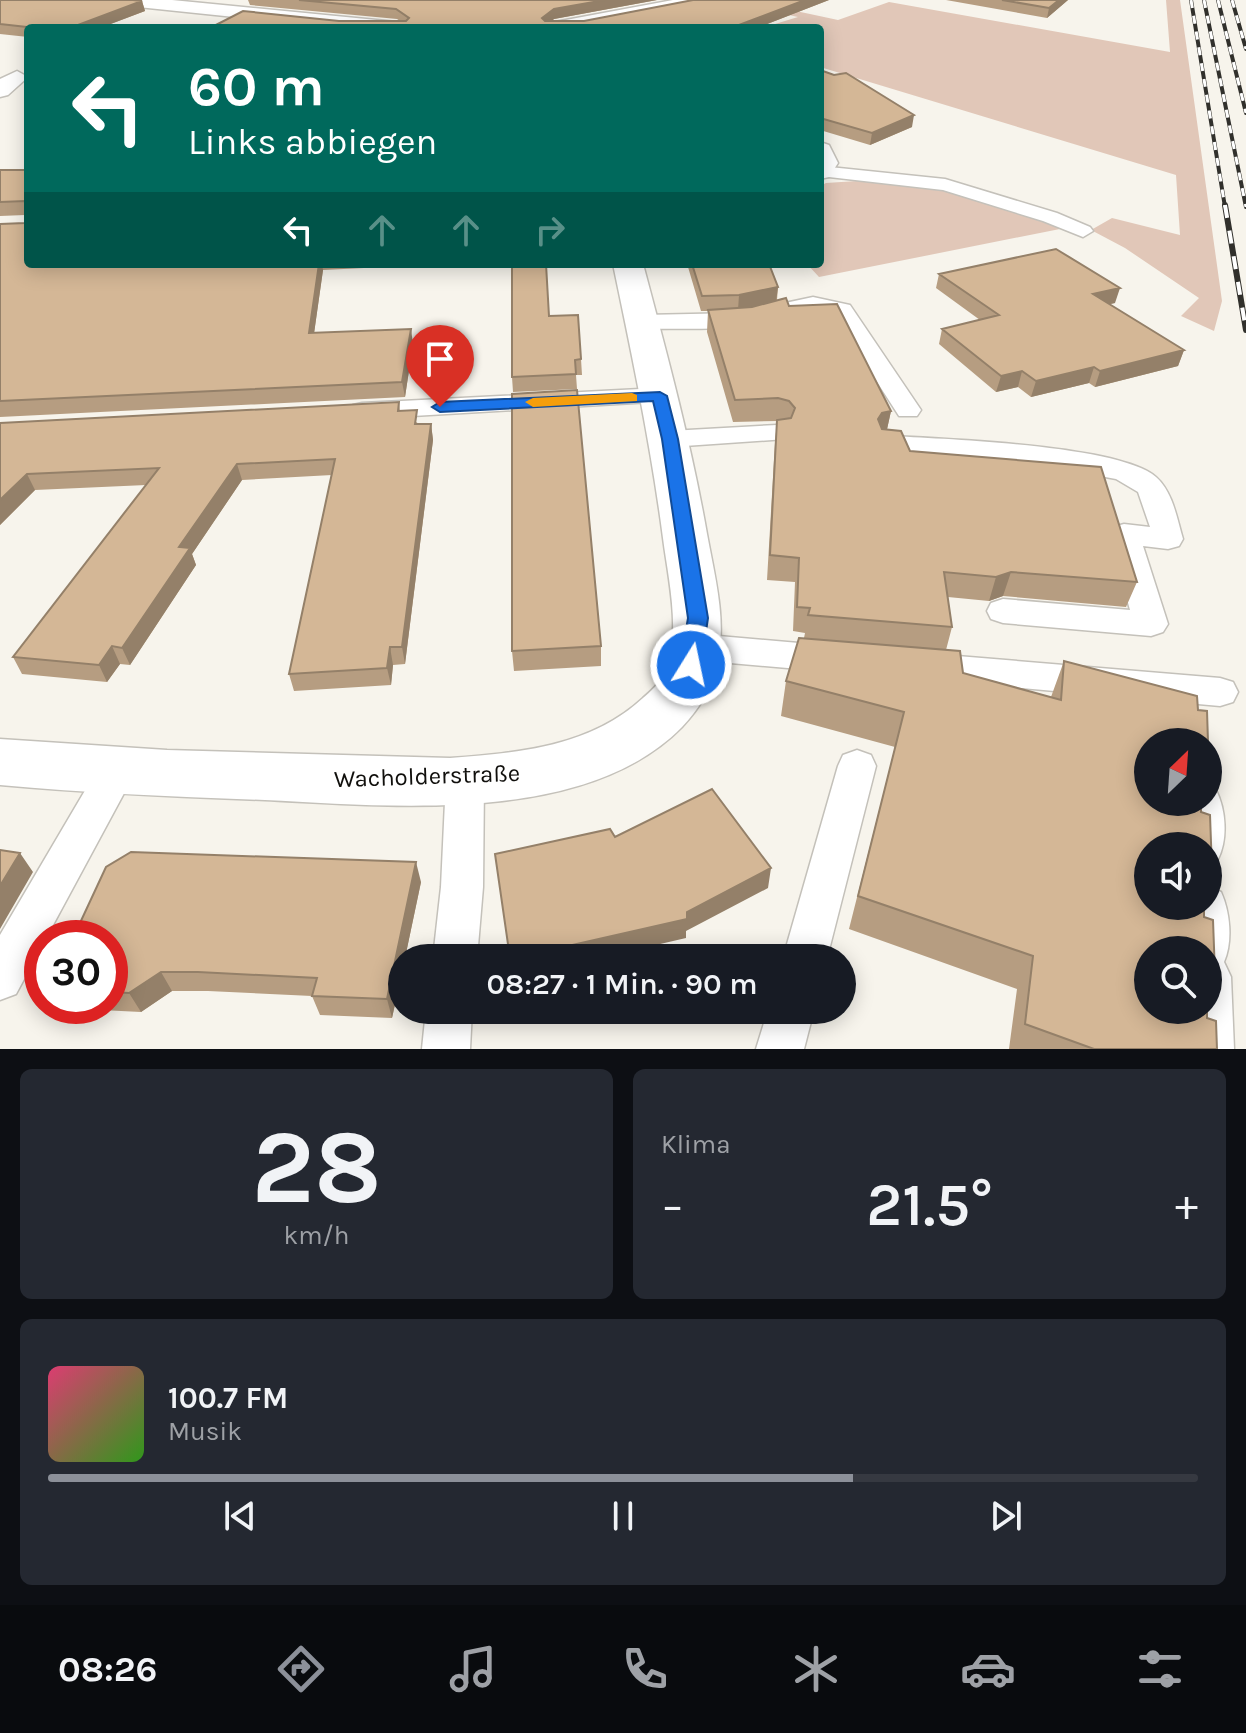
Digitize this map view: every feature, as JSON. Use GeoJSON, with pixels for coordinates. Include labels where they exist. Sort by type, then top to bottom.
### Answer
{"type":"FeatureCollection","features":[{"type":"Feature","properties":{"kind":"street"},"geometry":{"type":"LineString","coordinates":[[119,0],[353,24]]}},
{"type":"Feature","properties":{"kind":"street"},"geometry":{"type":"LineString","coordinates":[[275,17],[320,0]]}},
{"type":"Feature","properties":{"kind":"street"},"geometry":{"type":"LineString","coordinates":[[576,24],[701,0]]}},
{"type":"Feature","properties":{"kind":"street","name":"Wacholderstraße"},"geometry":{"type":"LineString","coordinates":[[0,762],[117,771],[329,780],[465,780],[554,770],[626,741],[665,710],[686,683],[696,647],[698,618],[665,418],[629,268]]}},
{"type":"Feature","properties":{"kind":"lane"},"geometry":{"type":"LineString","coordinates":[[824,171],[945,185],[1050,217],[1083,231]]}},
{"type":"Feature","properties":{"kind":"lane"},"geometry":{"type":"LineString","coordinates":[[643,322],[741,320],[796,303],[828,304],[842,310],[908,410]]}},
{"type":"Feature","properties":{"kind":"lane"},"geometry":{"type":"LineString","coordinates":[[330,412],[665,418],[777,433]]}},
{"type":"Feature","properties":{"kind":"lane"},"geometry":{"type":"LineString","coordinates":[[890,444],[1093,462],[1145,482],[1155,497],[1168,539],[1124,534],[1151,624],[1003,611]]}},
{"type":"Feature","properties":{"kind":"lane"},"geometry":{"type":"LineString","coordinates":[[696,647],[878,663],[1203,700]]}},
{"type":"Feature","properties":{"kind":"lane"},"geometry":{"type":"LineString","coordinates":[[809,944],[857,766]]}},
{"type":"Feature","properties":{"kind":"lane"},"geometry":{"type":"LineString","coordinates":[[0,978],[117,771]]}},
{"type":"Feature","properties":{"kind":"lane"},"geometry":{"type":"LineString","coordinates":[[456,944],[462,887],[465,780]]}},
{"type":"Feature","properties":{"kind":"lane"},"geometry":{"type":"LineString","coordinates":[[446,1049],[448,1024]]}},
{"type":"Feature","properties":{"kind":"lane"},"geometry":{"type":"LineString","coordinates":[[780,1049],[787,1024]]}},
{"type":"Feature","properties":{"kind":"lane"},"geometry":{"type":"LineString","coordinates":[[1209,1024],[1210,1049]]}},
{"type":"Feature","properties":{"kind":"shaded area"},"geometry":{"type":"Polygon","coordinates":[[[722,0],[744,0],[838,20],[889,2],[1170,52],[1166,0],[1180,0],[1222,301],[1214,331],[1181,316],[1199,298],[1125,248],[1091,230],[1112,218],[1180,235],[1176,175],[824,68],[824,24],[775,24],[798,17],[722,0]]]}},
{"type":"Feature","properties":{"kind":"shaded area"},"geometry":{"type":"Polygon","coordinates":[[[872,180],[965,194],[1065,228],[819,277],[811,268],[824,268],[826,183],[872,180]]]}},
{"type":"Feature","properties":{"kind":"building"},"geometry":{"type":"Polygon","coordinates":[[[0,0],[142,1],[81,24],[24,24],[24,27],[0,24],[0,0]]]}},
{"type":"Feature","properties":{"kind":"building"},"geometry":{"type":"Polygon","coordinates":[[[299,0],[605,0],[554,9],[542,18],[545,21],[584,21],[693,0],[805,0],[742,24],[218,24],[243,11],[339,21],[406,21],[409,18],[396,9],[299,0]]]}},
{"type":"Feature","properties":{"kind":"building"},"geometry":{"type":"Polygon","coordinates":[[[1002,0],[1059,0],[1049,8],[1002,0]]]}},
{"type":"Feature","properties":{"kind":"building"},"geometry":{"type":"Polygon","coordinates":[[[824,71],[834,75],[846,73],[914,115],[872,133],[824,119],[824,71]]]}},
{"type":"Feature","properties":{"kind":"building"},"geometry":{"type":"Polygon","coordinates":[[[0,170],[24,170],[24,201],[0,202],[0,170]]]}},
{"type":"Feature","properties":{"kind":"building"},"geometry":{"type":"Polygon","coordinates":[[[24,223],[24,268],[318,268],[309,333],[411,329],[402,382],[0,401],[0,224],[24,223]]]}},
{"type":"Feature","properties":{"kind":"building"},"geometry":{"type":"Polygon","coordinates":[[[1056,249],[1120,288],[1093,294],[1184,350],[1100,371],[1094,367],[1036,381],[1022,371],[1001,376],[942,329],[999,315],[939,274],[1056,249]]]}},
{"type":"Feature","properties":{"kind":"building"},"geometry":{"type":"Polygon","coordinates":[[[512,268],[546,268],[549,316],[578,315],[581,359],[575,360],[576,374],[512,377],[512,268]]]}},
{"type":"Feature","properties":{"kind":"building"},"geometry":{"type":"Polygon","coordinates":[[[693,268],[771,268],[778,287],[739,295],[702,296],[693,268]]]}},
{"type":"Feature","properties":{"kind":"building"},"geometry":{"type":"Polygon","coordinates":[[[786,298],[789,306],[837,304],[891,411],[882,413],[878,419],[882,429],[901,431],[910,451],[1101,467],[1137,582],[1011,572],[996,577],[944,572],[952,627],[808,615],[810,608],[797,607],[799,558],[770,555],[777,420],[791,418],[795,408],[789,401],[778,398],[735,400],[708,310],[752,307],[786,298]]]}},
{"type":"Feature","properties":{"kind":"building"},"geometry":{"type":"Polygon","coordinates":[[[577,390],[601,646],[512,651],[512,394],[577,390]]]}},
{"type":"Feature","properties":{"kind":"building"},"geometry":{"type":"Polygon","coordinates":[[[399,402],[398,411],[417,410],[415,424],[431,424],[402,647],[390,647],[387,668],[289,674],[335,459],[237,464],[179,547],[190,548],[122,648],[112,646],[99,665],[13,657],[159,468],[27,474],[0,500],[0,423],[399,402]]]}},
{"type":"Feature","properties":{"kind":"building"},"geometry":{"type":"Polygon","coordinates":[[[799,638],[960,651],[963,673],[1061,700],[1064,661],[1197,696],[1198,710],[1207,711],[1208,728],[1134,728],[1134,816],[1210,816],[1211,832],[1134,832],[1134,920],[1213,920],[1214,936],[1134,936],[1134,1024],[1216,1024],[1217,1049],[1094,1049],[1025,1024],[1033,956],[858,896],[904,712],[786,681],[799,638]]]}},
{"type":"Feature","properties":{"kind":"building"},"geometry":{"type":"Polygon","coordinates":[[[712,789],[771,868],[687,912],[687,919],[577,944],[508,944],[495,854],[610,829],[615,837],[712,789]]]}},
{"type":"Feature","properties":{"kind":"building"},"geometry":{"type":"Polygon","coordinates":[[[0,850],[20,853],[0,886],[0,850]]]}},
{"type":"Feature","properties":{"kind":"building"},"geometry":{"type":"Polygon","coordinates":[[[131,852],[416,862],[399,944],[388,944],[387,999],[312,996],[317,978],[198,972],[161,972],[128,993],[128,920],[81,920],[106,867],[131,852]]]}},
{"type":"Feature","properties":{"kind":"railway"},"geometry":{"type":"LineString","coordinates":[[1191,0],[1225,207]]}},
{"type":"Feature","properties":{"kind":"railway"},"geometry":{"type":"LineString","coordinates":[[1204,0],[1246,207]]}},
{"type":"Feature","properties":{"kind":"railway"},"geometry":{"type":"LineString","coordinates":[[1218,0],[1246,113]]}},
{"type":"Feature","properties":{"kind":"railway"},"geometry":{"type":"LineString","coordinates":[[1232,0],[1246,49]]}},
{"type":"Feature","properties":{"kind":"railway"},"geometry":{"type":"LineString","coordinates":[[1225,205],[1246,330]]}},
{"type":"Feature","properties":{"kind":"slow traffic"},"geometry":{"type":"LineString","coordinates":[[533,402],[632,398]]}},
{"type":"Feature","properties":{"kind":"route"},"geometry":{"type":"LineString","coordinates":[[440,407],[660,396],[670,439],[698,618],[691,665]]}}]}
